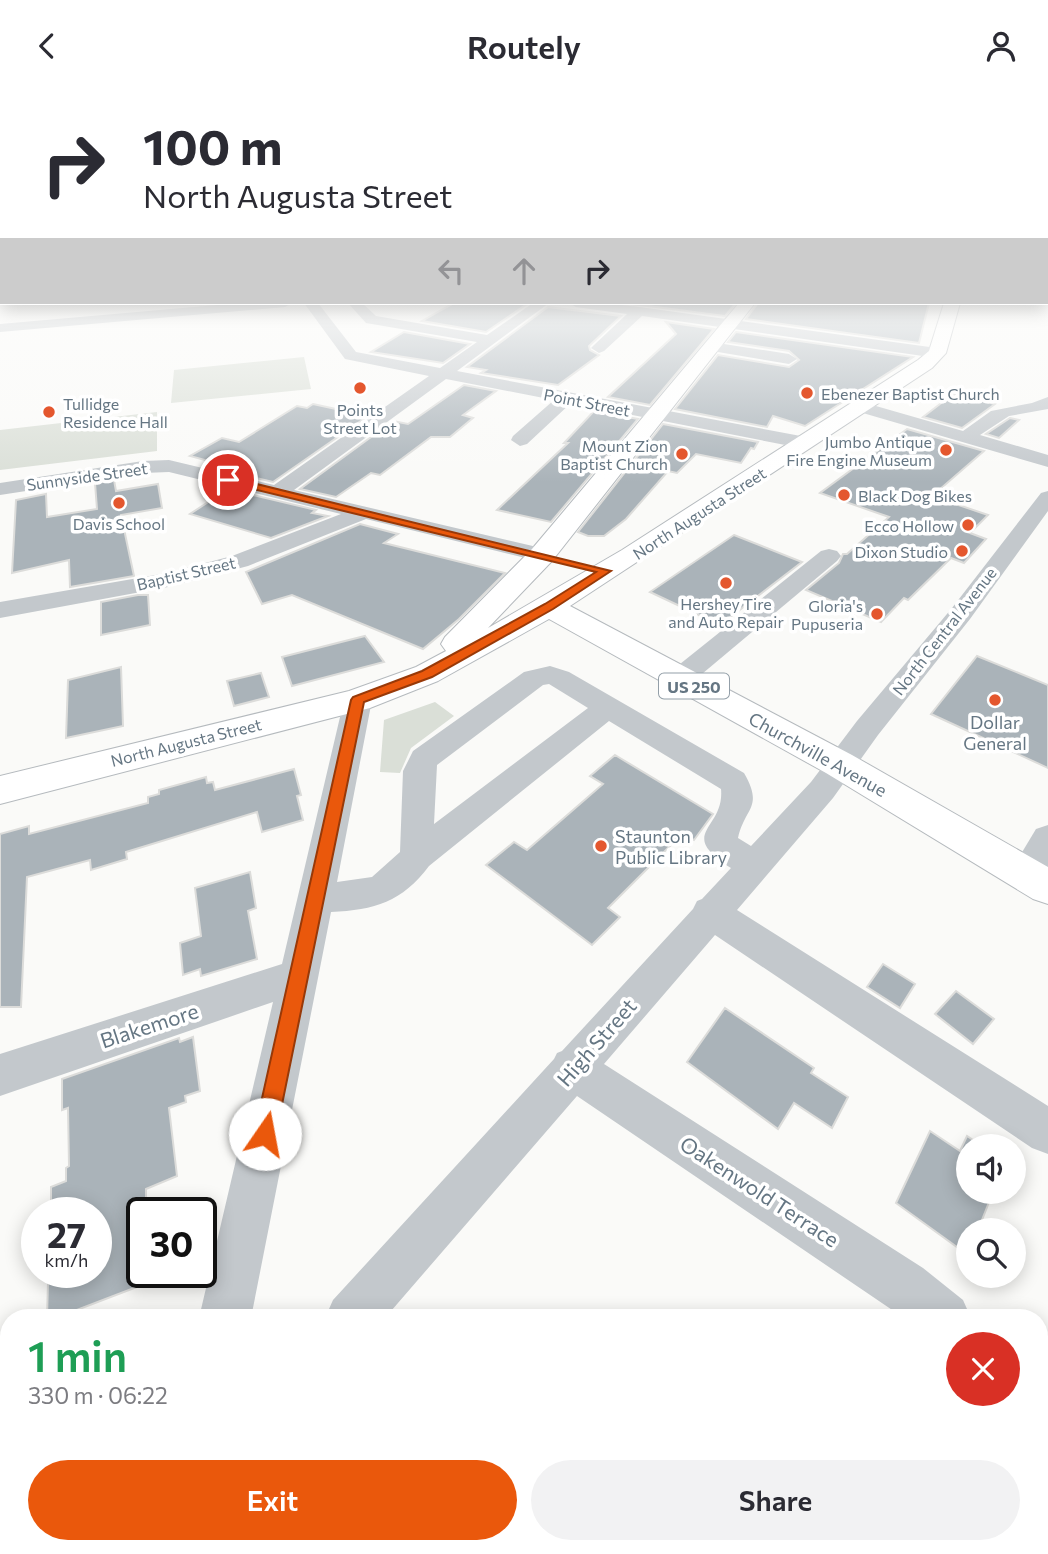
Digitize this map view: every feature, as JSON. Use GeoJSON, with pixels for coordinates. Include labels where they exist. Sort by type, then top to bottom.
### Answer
{"type":"FeatureCollection","features":[{"type":"Feature","properties":{"kind":"main road"},"geometry":{"type":"LineString","coordinates":[[937,353],[939,345]]}},
{"type":"Feature","properties":{"kind":"main road"},"geometry":{"type":"LineString","coordinates":[[427,674],[542,555],[711,347]]}},
{"type":"Feature","properties":{"kind":"main road","name":"North Augusta Street"},"geometry":{"type":"LineString","coordinates":[[0,790],[358,700],[427,674],[549,607],[862,407],[937,353]]}},
{"type":"Feature","properties":{"kind":"main road"},"geometry":{"type":"LineString","coordinates":[[542,555],[606,571]]}},
{"type":"Feature","properties":{"kind":"main road","name":"Churchville Avenue"},"geometry":{"type":"LineString","coordinates":[[549,607],[839,764],[1038,880]]}},
{"type":"Feature","properties":{"kind":"street","name":"Point Street"},"geometry":{"type":"LineString","coordinates":[[343,345],[351,356],[806,443]]}},
{"type":"Feature","properties":{"kind":"street"},"geometry":{"type":"LineString","coordinates":[[277,492],[482,345]]}},
{"type":"Feature","properties":{"kind":"street"},"geometry":{"type":"LineString","coordinates":[[882,345],[937,353]]}},
{"type":"Feature","properties":{"kind":"street"},"geometry":{"type":"LineString","coordinates":[[711,347],[789,359]]}},
{"type":"Feature","properties":{"kind":"street"},"geometry":{"type":"LineString","coordinates":[[520,440],[566,398]]}},
{"type":"Feature","properties":{"kind":"street"},"geometry":{"type":"LineString","coordinates":[[966,438],[1013,402],[1037,409],[1047,402]]}},
{"type":"Feature","properties":{"kind":"street"},"geometry":{"type":"LineString","coordinates":[[862,407],[1048,461]]}},
{"type":"Feature","properties":{"kind":"street","name":"Sunnyside Street"},"geometry":{"type":"LineString","coordinates":[[0,489],[163,466],[542,555]]}},
{"type":"Feature","properties":{"kind":"street","name":"North Central Avenue"},"geometry":{"type":"LineString","coordinates":[[839,764],[950,628],[1048,497]]}},
{"type":"Feature","properties":{"kind":"street","name":"Baptist Street"},"geometry":{"type":"LineString","coordinates":[[0,610],[168,580],[240,561],[365,512]]}},
{"type":"Feature","properties":{"kind":"street"},"geometry":{"type":"LineString","coordinates":[[680,678],[829,556]]}},
{"type":"Feature","properties":{"kind":"street"},"geometry":{"type":"LineString","coordinates":[[417,856],[419,771],[424,759],[534,678],[550,675],[733,781],[737,786],[738,799],[731,818],[720,834],[720,841],[721,845],[753,865]]}},
{"type":"Feature","properties":{"kind":"street"},"geometry":{"type":"LineString","coordinates":[[227,1309],[358,700]]}},
{"type":"Feature","properties":{"kind":"street"},"geometry":{"type":"LineString","coordinates":[[316,898],[372,894],[384,888],[417,856],[608,707]]}},
{"type":"Feature","properties":{"kind":"street","name":"High Street"},"geometry":{"type":"LineString","coordinates":[[359,1309],[710,912],[822,790],[839,764]]}},
{"type":"Feature","properties":{"kind":"street"},"geometry":{"type":"LineString","coordinates":[[1038,880],[1048,838]]}},
{"type":"Feature","properties":{"kind":"street"},"geometry":{"type":"LineString","coordinates":[[710,912],[1048,1132]]}},
{"type":"Feature","properties":{"kind":"street","name":"Blakemore"},"geometry":{"type":"LineString","coordinates":[[0,1075],[299,976]]}},
{"type":"Feature","properties":{"kind":"street","name":"Oakenwold Terrace"},"geometry":{"type":"LineString","coordinates":[[572,1068],[905,1286],[934,1309]]}},
{"type":"Feature","properties":{"kind":"shaded area"},"geometry":{"type":"Polygon","coordinates":[[[304,357],[311,389],[171,403],[174,370],[304,357]]]}},
{"type":"Feature","properties":{"kind":"shaded area"},"geometry":{"type":"Polygon","coordinates":[[[157,412],[157,451],[0,470],[0,430],[157,412]]]}},
{"type":"Feature","properties":{"kind":"shaded area"},"geometry":{"type":"Polygon","coordinates":[[[435,702],[454,716],[411,748],[400,773],[380,772],[384,720],[435,702]]]}},
{"type":"Feature","properties":{"kind":"building"},"geometry":{"type":"Polygon","coordinates":[[[382,345],[468,345],[443,363],[371,352],[382,345]]]}},
{"type":"Feature","properties":{"kind":"building"},"geometry":{"type":"Polygon","coordinates":[[[496,345],[590,345],[590,350],[599,355],[558,385],[481,373],[486,370],[467,367],[496,345]]]}},
{"type":"Feature","properties":{"kind":"building"},"geometry":{"type":"Polygon","coordinates":[[[664,345],[700,345],[650,405],[608,397],[664,345]]]}},
{"type":"Feature","properties":{"kind":"building"},"geometry":{"type":"Polygon","coordinates":[[[750,345],[830,345],[913,357],[805,426],[773,416],[767,427],[675,409],[718,355],[789,367],[799,360],[789,351],[750,345]]]}},
{"type":"Feature","properties":{"kind":"building"},"geometry":{"type":"Polygon","coordinates":[[[464,385],[496,391],[463,415],[473,418],[450,437],[431,437],[380,475],[371,473],[336,497],[300,489],[393,421],[408,424],[464,385]]]}},
{"type":"Feature","properties":{"kind":"building"},"geometry":{"type":"Polygon","coordinates":[[[953,394],[995,404],[962,428],[923,417],[953,394]]]}},
{"type":"Feature","properties":{"kind":"building"},"geometry":{"type":"Polygon","coordinates":[[[313,404],[368,416],[273,482],[248,476],[253,473],[190,456],[222,438],[239,442],[297,406],[307,408],[313,404]]]}},
{"type":"Feature","properties":{"kind":"building"},"geometry":{"type":"Polygon","coordinates":[[[594,411],[638,419],[551,522],[497,510],[568,443],[564,443],[594,411]]]}},
{"type":"Feature","properties":{"kind":"building"},"geometry":{"type":"Polygon","coordinates":[[[1010,418],[1019,420],[999,438],[986,434],[1010,418]]]}},
{"type":"Feature","properties":{"kind":"building"},"geometry":{"type":"Polygon","coordinates":[[[663,424],[758,442],[741,463],[696,454],[677,473],[668,471],[626,519],[604,536],[588,536],[578,532],[663,424]]]}},
{"type":"Feature","properties":{"kind":"building"},"geometry":{"type":"Polygon","coordinates":[[[907,429],[984,451],[932,496],[988,515],[970,533],[986,539],[964,563],[951,558],[908,600],[904,598],[881,622],[806,590],[839,563],[843,554],[847,554],[889,517],[820,493],[907,429]]]}},
{"type":"Feature","properties":{"kind":"building"},"geometry":{"type":"Polygon","coordinates":[[[114,480],[116,491],[158,484],[162,508],[121,515],[134,576],[70,587],[69,560],[12,573],[16,500],[46,494],[47,517],[97,509],[95,483],[114,480]]]}},
{"type":"Feature","properties":{"kind":"building"},"geometry":{"type":"Polygon","coordinates":[[[228,489],[316,510],[312,513],[328,516],[271,538],[190,514],[228,489]]]}},
{"type":"Feature","properties":{"kind":"building"},"geometry":{"type":"Polygon","coordinates":[[[360,524],[398,534],[384,543],[505,573],[459,619],[423,649],[292,595],[262,604],[246,572],[360,524]]]}},
{"type":"Feature","properties":{"kind":"building","name":"Hershey Tire and Auto Repair"},"geometry":{"type":"Polygon","coordinates":[[[734,535],[802,562],[720,625],[650,592],[734,535]]]}},
{"type":"Feature","properties":{"kind":"building"},"geometry":{"type":"Polygon","coordinates":[[[148,595],[150,625],[101,635],[101,602],[148,595]]]}},
{"type":"Feature","properties":{"kind":"building"},"geometry":{"type":"Polygon","coordinates":[[[365,636],[384,662],[292,686],[282,657],[365,636]]]}},
{"type":"Feature","properties":{"kind":"building","name":"Dollar General"},"geometry":{"type":"Polygon","coordinates":[[[977,656],[1048,685],[1048,768],[931,714],[977,656]]]}},
{"type":"Feature","properties":{"kind":"building"},"geometry":{"type":"Polygon","coordinates":[[[121,667],[123,726],[66,738],[68,680],[121,667]]]}},
{"type":"Feature","properties":{"kind":"building"},"geometry":{"type":"Polygon","coordinates":[[[261,673],[269,697],[234,706],[227,681],[261,673]]]}},
{"type":"Feature","properties":{"kind":"building","name":"Staunton Public Library"},"geometry":{"type":"Polygon","coordinates":[[[615,755],[713,814],[694,840],[683,833],[608,908],[620,917],[592,945],[486,865],[514,842],[527,850],[603,784],[590,776],[615,755]]]}},
{"type":"Feature","properties":{"kind":"building"},"geometry":{"type":"Polygon","coordinates":[[[294,769],[301,795],[297,796],[303,820],[262,832],[257,812],[126,852],[127,859],[91,870],[90,860],[27,877],[21,1007],[0,1007],[0,834],[29,826],[29,834],[148,803],[148,797],[159,794],[159,790],[206,777],[207,783],[213,782],[215,790],[294,769]]]}},
{"type":"Feature","properties":{"kind":"building"},"geometry":{"type":"Polygon","coordinates":[[[250,872],[256,908],[248,911],[257,959],[201,976],[200,969],[183,975],[180,943],[201,936],[195,888],[250,872]]]}},
{"type":"Feature","properties":{"kind":"building"},"geometry":{"type":"Polygon","coordinates":[[[883,964],[915,984],[900,1008],[867,987],[883,964]]]}},
{"type":"Feature","properties":{"kind":"building"},"geometry":{"type":"Polygon","coordinates":[[[956,991],[994,1019],[973,1044],[935,1014],[956,991]]]}},
{"type":"Feature","properties":{"kind":"building"},"geometry":{"type":"Polygon","coordinates":[[[725,1008],[814,1068],[811,1073],[848,1097],[832,1128],[794,1103],[778,1129],[687,1062],[725,1008]]]}},
{"type":"Feature","properties":{"kind":"building"},"geometry":{"type":"Polygon","coordinates":[[[193,1037],[200,1091],[185,1096],[186,1102],[169,1108],[177,1176],[146,1189],[146,1197],[126,1197],[126,1288],[134,1288],[79,1309],[47,1309],[48,1288],[112,1288],[112,1197],[51,1197],[51,1187],[66,1181],[66,1168],[69,1166],[68,1108],[62,1110],[62,1079],[179,1038],[180,1042],[193,1037]]]}},
{"type":"Feature","properties":{"kind":"building"},"geometry":{"type":"Polygon","coordinates":[[[930,1131],[956,1148],[956,1204],[988,1204],[983,1218],[956,1218],[956,1246],[896,1203],[930,1131]]]}},
{"type":"Feature","properties":{"kind":"place","name":"Points Street Lot"},"geometry":{"type":"Point","coordinates":[360,388]}},
{"type":"Feature","properties":{"kind":"place","name":"Ebenezer Baptist Church"},"geometry":{"type":"Point","coordinates":[807,393]}},
{"type":"Feature","properties":{"kind":"place","name":"Tullidge Residence Hall"},"geometry":{"type":"Point","coordinates":[49,412]}},
{"type":"Feature","properties":{"kind":"place","name":"Jumbo Antique Fire Engine Museum"},"geometry":{"type":"Point","coordinates":[946,450]}},
{"type":"Feature","properties":{"kind":"place","name":"Mount Zion Baptist Church"},"geometry":{"type":"Point","coordinates":[682,454]}},
{"type":"Feature","properties":{"kind":"place","name":"Black Dog Bikes"},"geometry":{"type":"Point","coordinates":[844,495]}},
{"type":"Feature","properties":{"kind":"place","name":"Davis School"},"geometry":{"type":"Point","coordinates":[119,503]}},
{"type":"Feature","properties":{"kind":"place","name":"Ecco Hollow"},"geometry":{"type":"Point","coordinates":[968,525]}},
{"type":"Feature","properties":{"kind":"place","name":"Dixon Studio"},"geometry":{"type":"Point","coordinates":[962,551]}},
{"type":"Feature","properties":{"kind":"place","name":"Hershey Tire and Auto Repair"},"geometry":{"type":"Point","coordinates":[726,583]}},
{"type":"Feature","properties":{"kind":"place","name":"Gloria's Pupuseria"},"geometry":{"type":"Point","coordinates":[877,614]}},
{"type":"Feature","properties":{"kind":"place","name":"Dollar General"},"geometry":{"type":"Point","coordinates":[995,700]}},
{"type":"Feature","properties":{"kind":"place","name":"Staunton Public Library"},"geometry":{"type":"Point","coordinates":[601,846]}},
{"type":"Feature","properties":{"kind":"route"},"geometry":{"type":"LineString","coordinates":[[228,480],[606,571],[549,607],[427,674],[358,700],[265,1134]]}}]}
